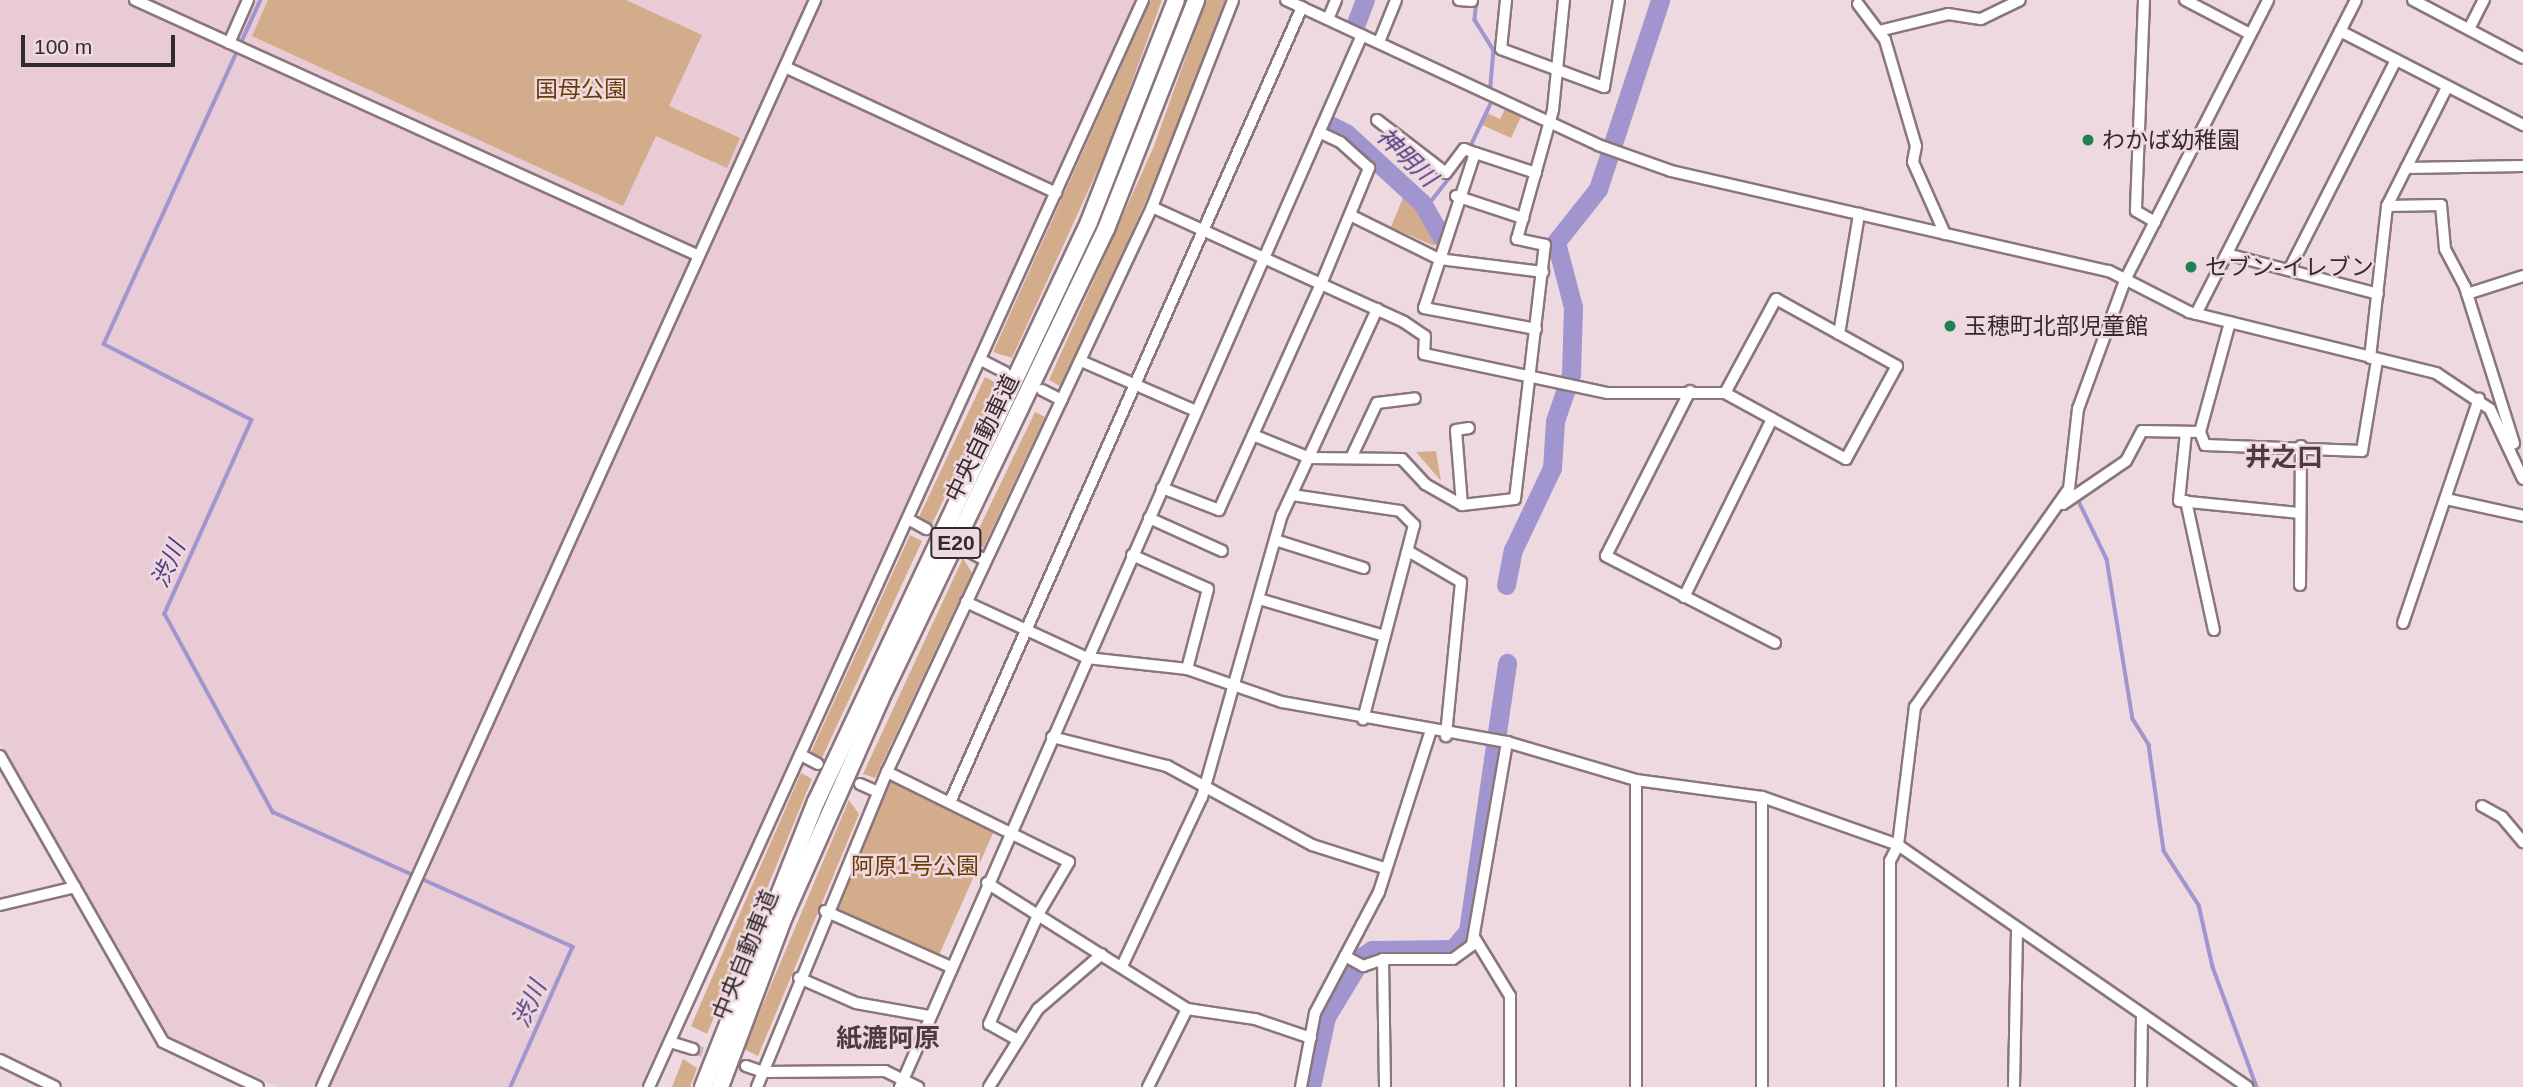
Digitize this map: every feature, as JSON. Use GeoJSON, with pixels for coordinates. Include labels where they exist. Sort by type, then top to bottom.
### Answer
{"type":"FeatureCollection","features":[{"type":"Feature","properties":{"kind":"highway","name":"中央自動車道"},"geometry":{"type":"LineString","coordinates":[[703,1087],[811,814],[1088,222],[1176,0]]}},
{"type":"Feature","properties":{"kind":"highway","name":"中央自動車道"},"geometry":{"type":"LineString","coordinates":[[720,1087],[864,735],[1106,229],[1196,0]]}},
{"type":"Feature","properties":{"kind":"street"},"geometry":{"type":"LineString","coordinates":[[135,0],[699,256]]}},
{"type":"Feature","properties":{"kind":"street"},"geometry":{"type":"LineString","coordinates":[[231,44],[248,0]]}},
{"type":"Feature","properties":{"kind":"street"},"geometry":{"type":"LineString","coordinates":[[322,1087],[815,0]]}},
{"type":"Feature","properties":{"kind":"street"},"geometry":{"type":"LineString","coordinates":[[649,1087],[1143,0]]}},
{"type":"Feature","properties":{"kind":"street"},"geometry":{"type":"LineString","coordinates":[[757,1087],[825,911],[878,792],[1152,207],[1233,0]]}},
{"type":"Feature","properties":{"kind":"street"},"geometry":{"type":"LineString","coordinates":[[1286,0],[1598,145],[1859,214],[2126,278],[2167,305],[2196,314],[2436,373],[2479,399],[2500,422],[2523,479]]}},
{"type":"Feature","properties":{"kind":"street"},"geometry":{"type":"LineString","coordinates":[[1328,19],[1336,0]]}},
{"type":"Feature","properties":{"kind":"street"},"geometry":{"type":"LineString","coordinates":[[1379,42],[1396,0]]}},
{"type":"Feature","properties":{"kind":"street"},"geometry":{"type":"LineString","coordinates":[[1459,0],[1472,1]]}},
{"type":"Feature","properties":{"kind":"street"},"geometry":{"type":"LineString","coordinates":[[1506,0],[1502,49],[1604,87],[1619,0]]}},
{"type":"Feature","properties":{"kind":"street"},"geometry":{"type":"LineString","coordinates":[[1253,435],[1310,458],[1402,458],[1424,484],[1462,505],[1486,507],[1516,499],[1545,245],[1517,239],[1549,122],[1564,0]]}},
{"type":"Feature","properties":{"kind":"street"},"geometry":{"type":"LineString","coordinates":[[1879,31],[1948,14],[1981,19],[2020,0]]}},
{"type":"Feature","properties":{"kind":"street"},"geometry":{"type":"LineString","coordinates":[[2144,0],[2136,211],[2155,222]]}},
{"type":"Feature","properties":{"kind":"street"},"geometry":{"type":"LineString","coordinates":[[2186,0],[2250,34]]}},
{"type":"Feature","properties":{"kind":"street"},"geometry":{"type":"LineString","coordinates":[[1890,1087],[1890,861],[1898,845],[1907,737],[1918,700],[2060,506],[2075,471],[2078,409],[2126,278],[2268,0]]}},
{"type":"Feature","properties":{"kind":"street"},"geometry":{"type":"LineString","coordinates":[[2196,314],[2356,0]]}},
{"type":"Feature","properties":{"kind":"street"},"geometry":{"type":"LineString","coordinates":[[2413,0],[2523,58]]}},
{"type":"Feature","properties":{"kind":"street"},"geometry":{"type":"LineString","coordinates":[[2469,29],[2484,0]]}},
{"type":"Feature","properties":{"kind":"street"},"geometry":{"type":"LineString","coordinates":[[1858,4],[1879,31],[1916,146],[1913,162],[1945,234]]}},
{"type":"Feature","properties":{"kind":"street"},"geometry":{"type":"LineString","coordinates":[[951,800],[1302,7]]}},
{"type":"Feature","properties":{"kind":"street"},"geometry":{"type":"LineString","coordinates":[[2340,31],[2523,125]]}},
{"type":"Feature","properties":{"kind":"street"},"geometry":{"type":"LineString","coordinates":[[901,1082],[1010,827],[1362,35]]}},
{"type":"Feature","properties":{"kind":"street"},"geometry":{"type":"LineString","coordinates":[[2289,270],[2396,60]]}},
{"type":"Feature","properties":{"kind":"street"},"geometry":{"type":"LineString","coordinates":[[785,67],[1056,193]]}},
{"type":"Feature","properties":{"kind":"street"},"geometry":{"type":"LineString","coordinates":[[2230,322],[2200,432],[2205,445],[2301,446],[2362,451],[2387,206],[2447,87]]}},
{"type":"Feature","properties":{"kind":"street"},"geometry":{"type":"LineString","coordinates":[[1377,120],[1446,173],[1464,149],[1536,173]]}},
{"type":"Feature","properties":{"kind":"street"},"geometry":{"type":"LineString","coordinates":[[1162,488],[1216,512],[1321,284],[1369,168],[1340,142],[1319,132]]}},
{"type":"Feature","properties":{"kind":"street"},"geometry":{"type":"LineString","coordinates":[[1475,153],[1456,196],[1424,307],[1536,329]]}},
{"type":"Feature","properties":{"kind":"street"},"geometry":{"type":"LineString","coordinates":[[2406,168],[2523,166]]}},
{"type":"Feature","properties":{"kind":"street"},"geometry":{"type":"LineString","coordinates":[[1456,196],[1523,218]]}},
{"type":"Feature","properties":{"kind":"street"},"geometry":{"type":"LineString","coordinates":[[2387,206],[2441,205],[2445,249],[2467,294],[2471,322],[2501,393],[2513,452]]}},
{"type":"Feature","properties":{"kind":"street"},"geometry":{"type":"LineString","coordinates":[[1152,207],[1377,309],[1425,336],[1424,354],[1608,393],[1725,393],[1846,459],[1897,366],[1776,299],[1725,393]]}},
{"type":"Feature","properties":{"kind":"street"},"geometry":{"type":"LineString","coordinates":[[1839,334],[1859,214]]}},
{"type":"Feature","properties":{"kind":"street"},"geometry":{"type":"LineString","coordinates":[[1350,215],[1439,259],[1543,272]]}},
{"type":"Feature","properties":{"kind":"street"},"geometry":{"type":"LineString","coordinates":[[2227,254],[2378,293]]}},
{"type":"Feature","properties":{"kind":"street"},"geometry":{"type":"LineString","coordinates":[[2467,294],[2523,276]]}},
{"type":"Feature","properties":{"kind":"street"},"geometry":{"type":"LineString","coordinates":[[1122,966],[1150,917],[1205,786],[1237,686],[1275,540],[1292,495],[1377,309]]}},
{"type":"Feature","properties":{"kind":"street"},"geometry":{"type":"LineString","coordinates":[[981,360],[1005,372]]}},
{"type":"Feature","properties":{"kind":"street"},"geometry":{"type":"LineString","coordinates":[[1081,361],[1196,411]]}},
{"type":"Feature","properties":{"kind":"street"},"geometry":{"type":"LineString","coordinates":[[1042,390],[1062,400]]}},
{"type":"Feature","properties":{"kind":"street"},"geometry":{"type":"LineString","coordinates":[[1690,391],[1606,556],[1776,643]]}},
{"type":"Feature","properties":{"kind":"street"},"geometry":{"type":"LineString","coordinates":[[1352,458],[1377,403],[1415,398]]}},
{"type":"Feature","properties":{"kind":"street"},"geometry":{"type":"LineString","coordinates":[[2403,623],[2479,399]]}},
{"type":"Feature","properties":{"kind":"street"},"geometry":{"type":"LineString","coordinates":[[1684,597],[1772,419]]}},
{"type":"Feature","properties":{"kind":"street"},"geometry":{"type":"LineString","coordinates":[[1462,505],[1456,430],[1469,428]]}},
{"type":"Feature","properties":{"kind":"street"},"geometry":{"type":"LineString","coordinates":[[2060,506],[2126,461],[2142,431],[2200,432]]}},
{"type":"Feature","properties":{"kind":"street"},"geometry":{"type":"LineString","coordinates":[[2186,432],[2179,501],[2300,513]]}},
{"type":"Feature","properties":{"kind":"street"},"geometry":{"type":"LineString","coordinates":[[2300,585],[2301,446]]}},
{"type":"Feature","properties":{"kind":"street"},"geometry":{"type":"LineString","coordinates":[[1292,495],[1400,511],[1414,525],[1363,719]]}},
{"type":"Feature","properties":{"kind":"street"},"geometry":{"type":"LineString","coordinates":[[2445,499],[2523,516]]}},
{"type":"Feature","properties":{"kind":"street"},"geometry":{"type":"LineString","coordinates":[[2186,501],[2214,630]]}},
{"type":"Feature","properties":{"kind":"street"},"geometry":{"type":"LineString","coordinates":[[1149,518],[1222,551]]}},
{"type":"Feature","properties":{"kind":"street"},"geometry":{"type":"LineString","coordinates":[[908,519],[926,529]]}},
{"type":"Feature","properties":{"kind":"street"},"geometry":{"type":"LineString","coordinates":[[1275,540],[1364,568]]}},
{"type":"Feature","properties":{"kind":"street"},"geometry":{"type":"LineString","coordinates":[[1408,551],[1461,582],[1446,736]]}},
{"type":"Feature","properties":{"kind":"street"},"geometry":{"type":"LineString","coordinates":[[970,552],[986,560]]}},
{"type":"Feature","properties":{"kind":"street"},"geometry":{"type":"LineString","coordinates":[[1132,555],[1208,589],[1187,669]]}},
{"type":"Feature","properties":{"kind":"street"},"geometry":{"type":"LineString","coordinates":[[1259,599],[1385,636]]}},
{"type":"Feature","properties":{"kind":"street"},"geometry":{"type":"LineString","coordinates":[[966,602],[1087,658],[1187,669],[1237,686],[1363,719],[1446,736],[1501,742],[1636,780],[1762,797],[1898,845],[2247,1087]]}},
{"type":"Feature","properties":{"kind":"street"},"geometry":{"type":"LineString","coordinates":[[1301,1087],[1315,1013],[1345,957],[1384,868],[1430,733]]}},
{"type":"Feature","properties":{"kind":"street"},"geometry":{"type":"LineString","coordinates":[[1052,737],[1167,766],[1312,845],[1384,868]]}},
{"type":"Feature","properties":{"kind":"street"},"geometry":{"type":"LineString","coordinates":[[1345,957],[1363,966],[1383,959],[1453,959],[1474,937],[1501,742]]}},
{"type":"Feature","properties":{"kind":"street"},"geometry":{"type":"LineString","coordinates":[[801,755],[818,764]]}},
{"type":"Feature","properties":{"kind":"street"},"geometry":{"type":"LineString","coordinates":[[0,756],[163,1042],[258,1087]]}},
{"type":"Feature","properties":{"kind":"street"},"geometry":{"type":"LineString","coordinates":[[887,772],[1010,827],[1069,862],[1039,913],[989,1024],[1016,1039]]}},
{"type":"Feature","properties":{"kind":"street"},"geometry":{"type":"LineString","coordinates":[[1636,780],[1636,1087]]}},
{"type":"Feature","properties":{"kind":"street"},"geometry":{"type":"LineString","coordinates":[[860,784],[878,792]]}},
{"type":"Feature","properties":{"kind":"street"},"geometry":{"type":"LineString","coordinates":[[1762,797],[1762,1087]]}},
{"type":"Feature","properties":{"kind":"street"},"geometry":{"type":"LineString","coordinates":[[2482,806],[2502,817],[2523,842]]}},
{"type":"Feature","properties":{"kind":"street"},"geometry":{"type":"LineString","coordinates":[[987,883],[1039,913],[1187,1009],[1255,1019],[1311,1038]]}},
{"type":"Feature","properties":{"kind":"street"},"geometry":{"type":"LineString","coordinates":[[0,905],[75,887]]}},
{"type":"Feature","properties":{"kind":"street"},"geometry":{"type":"LineString","coordinates":[[825,911],[951,967]]}},
{"type":"Feature","properties":{"kind":"street"},"geometry":{"type":"LineString","coordinates":[[2014,1087],[2017,930]]}},
{"type":"Feature","properties":{"kind":"street"},"geometry":{"type":"LineString","coordinates":[[1474,937],[1510,996],[1510,1087]]}},
{"type":"Feature","properties":{"kind":"street"},"geometry":{"type":"LineString","coordinates":[[989,1087],[1016,1039],[1038,1009],[1102,954]]}},
{"type":"Feature","properties":{"kind":"street"},"geometry":{"type":"LineString","coordinates":[[1383,959],[1385,1087]]}},
{"type":"Feature","properties":{"kind":"street"},"geometry":{"type":"LineString","coordinates":[[799,978],[856,1003],[929,1016]]}},
{"type":"Feature","properties":{"kind":"street"},"geometry":{"type":"LineString","coordinates":[[1149,1087],[1187,1009]]}},
{"type":"Feature","properties":{"kind":"street"},"geometry":{"type":"LineString","coordinates":[[2141,1087],[2142,1016]]}},
{"type":"Feature","properties":{"kind":"street"},"geometry":{"type":"LineString","coordinates":[[670,1041],[693,1049]]}},
{"type":"Feature","properties":{"kind":"street"},"geometry":{"type":"LineString","coordinates":[[0,1060],[55,1087]]}},
{"type":"Feature","properties":{"kind":"street"},"geometry":{"type":"LineString","coordinates":[[746,1066],[763,1072],[838,1067],[918,1087]]}},
{"type":"Feature","properties":{"kind":"shaded area"},"geometry":{"type":"Polygon","coordinates":[[[0,0],[1135,0],[640,1087],[278,1087],[168,1037],[0,744],[0,0]]]}},
{"type":"Feature","properties":{"kind":"green space","name":"国母公園"},"geometry":{"type":"Polygon","coordinates":[[[268,0],[626,0],[702,35],[669,106],[740,138],[727,168],[656,136],[623,206],[252,36],[268,0]]]}},
{"type":"Feature","properties":{"kind":"green space"},"geometry":{"type":"Polygon","coordinates":[[[1151,0],[1162,0],[1108,147],[1012,358],[993,352],[1151,0]]]}},
{"type":"Feature","properties":{"kind":"green space"},"geometry":{"type":"Polygon","coordinates":[[[1206,0],[1225,0],[1166,156],[1062,387],[1049,380],[1154,146],[1206,0]]]}},
{"type":"Feature","properties":{"kind":"green space"},"geometry":{"type":"Polygon","coordinates":[[[1506,107],[1522,115],[1511,138],[1482,125],[1487,113],[1500,119],[1506,107]]]}},
{"type":"Feature","properties":{"kind":"green space"},"geometry":{"type":"Polygon","coordinates":[[[1406,190],[1439,236],[1434,246],[1391,227],[1406,190]]]}},
{"type":"Feature","properties":{"kind":"green space"},"geometry":{"type":"Polygon","coordinates":[[[985,377],[998,384],[932,524],[919,517],[985,377]]]}},
{"type":"Feature","properties":{"kind":"green space"},"geometry":{"type":"Polygon","coordinates":[[[1035,412],[1045,417],[983,548],[972,543],[1035,412]]]}},
{"type":"Feature","properties":{"kind":"green space"},"geometry":{"type":"Polygon","coordinates":[[[1436,451],[1441,481],[1416,452],[1436,451]]]}},
{"type":"Feature","properties":{"kind":"green space"},"geometry":{"type":"Polygon","coordinates":[[[910,535],[922,541],[822,758],[811,752],[910,535]]]}},
{"type":"Feature","properties":{"kind":"green space"},"geometry":{"type":"Polygon","coordinates":[[[963,558],[972,573],[875,778],[863,774],[963,558]]]}},
{"type":"Feature","properties":{"kind":"green space"},"geometry":{"type":"Polygon","coordinates":[[[801,773],[812,779],[707,1034],[691,1026],[801,773]]]}},
{"type":"Feature","properties":{"kind":"green space","name":"阿原1号公園"},"geometry":{"type":"Polygon","coordinates":[[[889,780],[994,831],[939,955],[833,909],[889,780]]]}},
{"type":"Feature","properties":{"kind":"green space"},"geometry":{"type":"Polygon","coordinates":[[[849,800],[859,814],[758,1056],[744,1049],[849,800]]]}},
{"type":"Feature","properties":{"kind":"green space"},"geometry":{"type":"Polygon","coordinates":[[[683,1059],[697,1068],[690,1087],[672,1087],[683,1059]]]}},
{"type":"Feature","properties":{"kind":"waterway","name":"渋川"},"geometry":{"type":"LineString","coordinates":[[261,0],[104,344],[252,420],[165,614],[273,812],[573,947],[511,1087]]}},
{"type":"Feature","properties":{"kind":"waterway","name":"神明川"},"geometry":{"type":"LineString","coordinates":[[1356,23],[1365,0]]}},
{"type":"Feature","properties":{"kind":"waterway"},"geometry":{"type":"LineString","coordinates":[[1477,0],[1475,20],[1494,50],[1491,88]]}},
{"type":"Feature","properties":{"kind":"waterway"},"geometry":{"type":"LineString","coordinates":[[1506,585],[1513,550],[1552,468],[1555,421],[1571,374],[1573,307],[1556,242],[1598,189],[1660,0]]}},
{"type":"Feature","properties":{"kind":"waterway"},"geometry":{"type":"LineString","coordinates":[[1470,147],[1490,105]]}},
{"type":"Feature","properties":{"kind":"waterway","name":"神明川"},"geometry":{"type":"LineString","coordinates":[[1328,124],[1346,133],[1422,203],[1442,237]]}},
{"type":"Feature","properties":{"kind":"waterway"},"geometry":{"type":"LineString","coordinates":[[1425,209],[1464,159]]}},
{"type":"Feature","properties":{"kind":"waterway"},"geometry":{"type":"LineString","coordinates":[[2071,485],[2107,559],[2133,719],[2149,745],[2164,851],[2199,905],[2213,967],[2257,1087]]}},
{"type":"Feature","properties":{"kind":"waterway"},"geometry":{"type":"LineString","coordinates":[[1311,1087],[1326,1017],[1363,956],[1372,950],[1453,949],[1468,931],[1507,663]]}},
{"type":"Feature","properties":{"kind":"tunnel"},"geometry":{"type":"LineString","coordinates":[[693,1049],[746,1066]]}},
{"type":"Feature","properties":{"kind":"place","name":"わかば幼稚園"},"geometry":{"type":"Point","coordinates":[2088,140]}},
{"type":"Feature","properties":{"kind":"place","name":"セブン-イレブン"},"geometry":{"type":"Point","coordinates":[2191,267]}},
{"type":"Feature","properties":{"kind":"place","name":"玉穂町北部児童館"},"geometry":{"type":"Point","coordinates":[1950,326]}},
{"type":"Feature","properties":{"kind":"district","name":"井之口"},"geometry":{"type":"Point","coordinates":[2284,458]}},
{"type":"Feature","properties":{"kind":"district","name":"紙漉阿原"},"geometry":{"type":"Point","coordinates":[888,1039]}}]}
